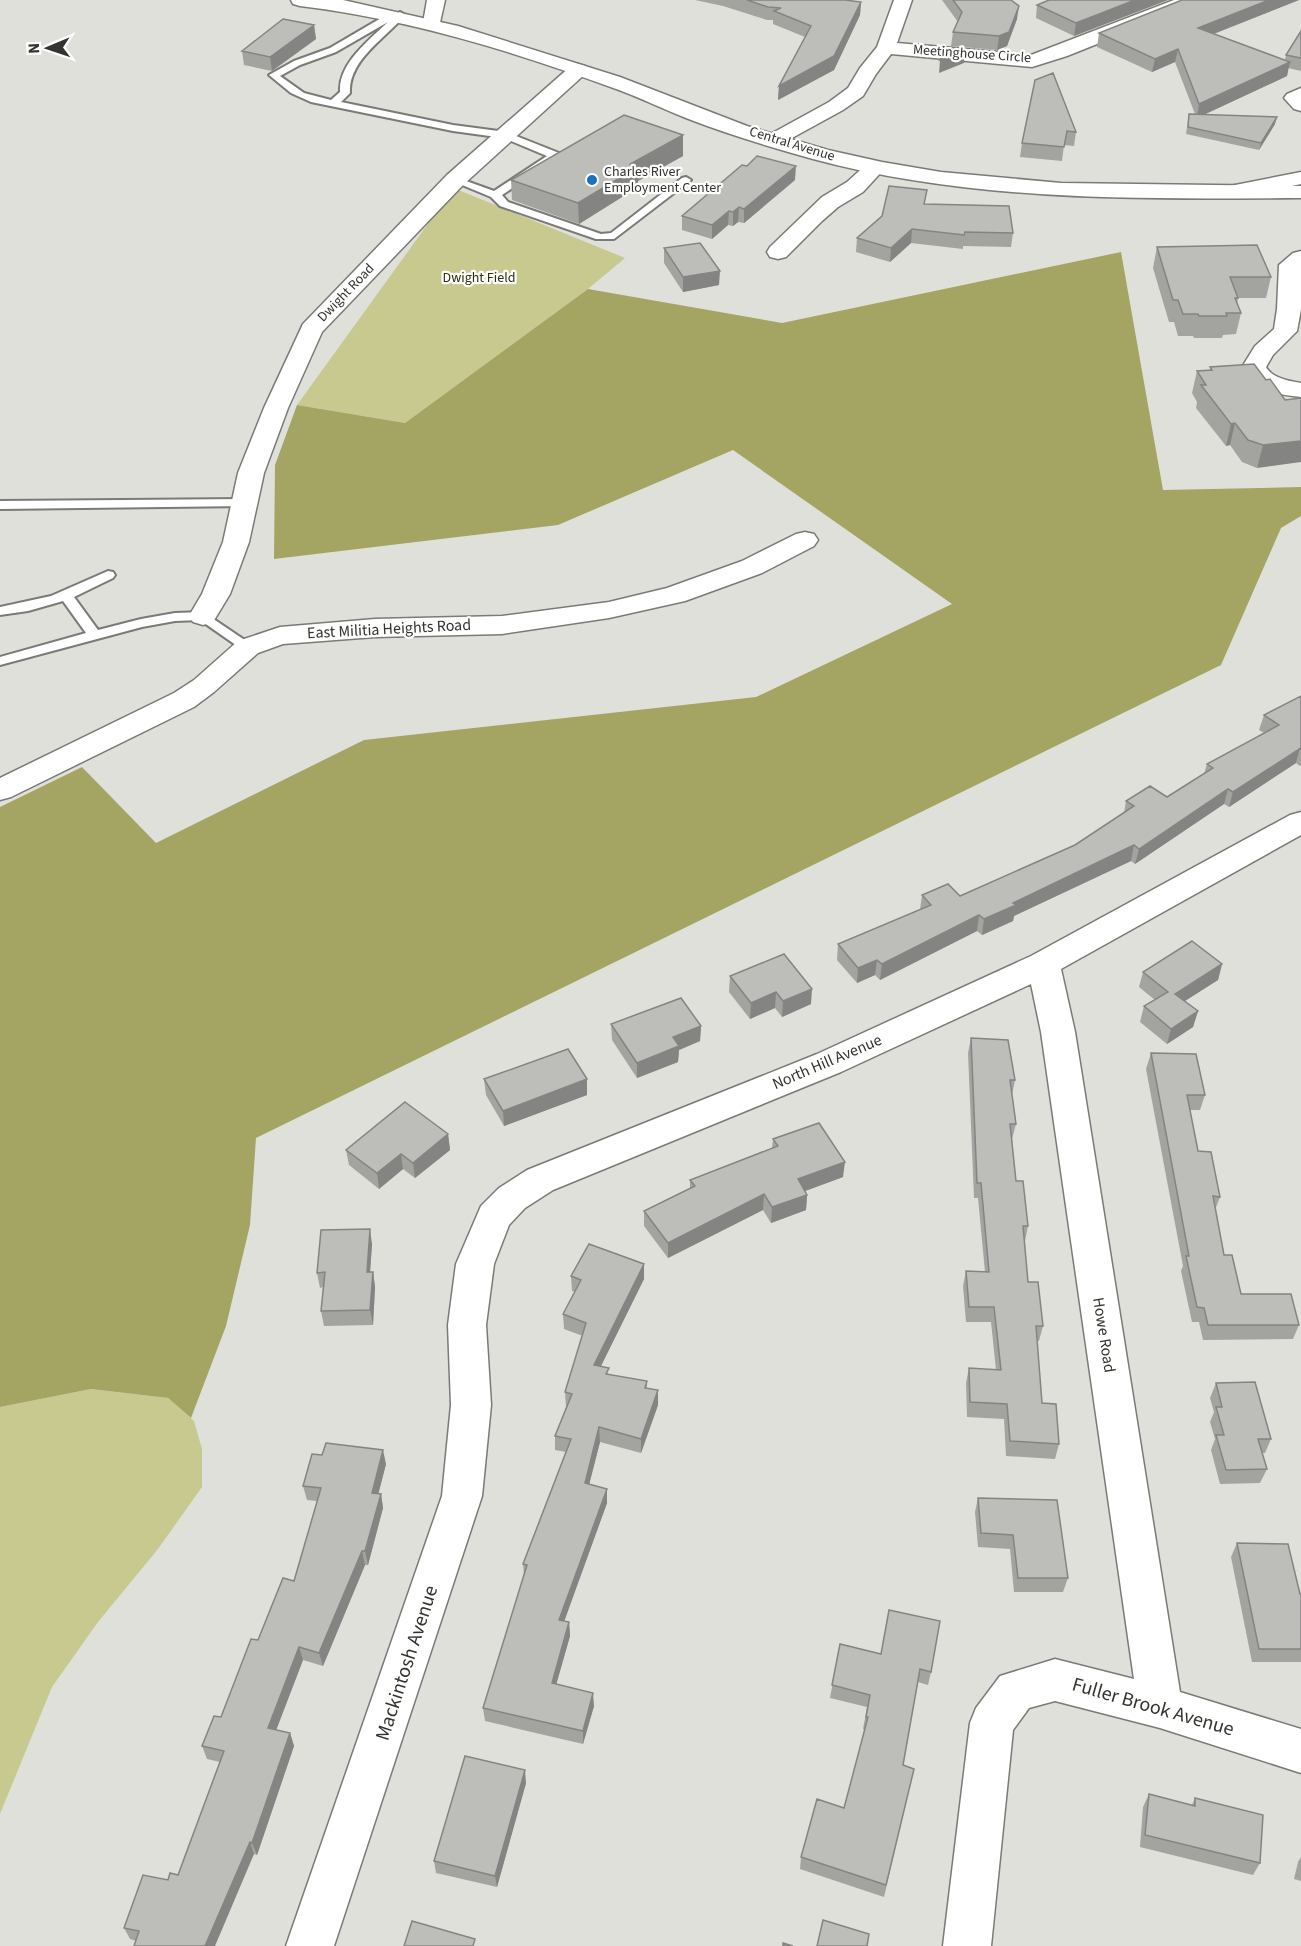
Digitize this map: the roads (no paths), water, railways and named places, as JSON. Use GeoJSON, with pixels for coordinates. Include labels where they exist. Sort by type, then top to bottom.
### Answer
{"type":"FeatureCollection","features":[{"type":"Feature","properties":{"kind":"street","name":"Central Avenue"},"geometry":{"type":"LineString","coordinates":[[300,0],[397,15],[432,23],[623,85],[690,112],[774,140],[875,167],[927,177],[1016,187],[1090,190],[1301,192]]}},
{"type":"Feature","properties":{"kind":"street"},"geometry":{"type":"LineString","coordinates":[[432,23],[436,0]]}},
{"type":"Feature","properties":{"kind":"street","name":"Meetinghouse Circle"},"geometry":{"type":"LineString","coordinates":[[774,140],[836,106],[856,92],[867,72],[886,48],[903,0]]}},
{"type":"Feature","properties":{"kind":"street","name":"Meetinghouse Circle"},"geometry":{"type":"LineString","coordinates":[[886,48],[1032,61],[1190,0]]}},
{"type":"Feature","properties":{"kind":"street","name":"Dwight Road"},"geometry":{"type":"LineString","coordinates":[[203,616],[216,594],[236,542],[251,473],[276,408],[311,329],[455,180],[578,70]]}},
{"type":"Feature","properties":{"kind":"street"},"geometry":{"type":"LineString","coordinates":[[1301,94],[1294,98],[1301,105]]}},
{"type":"Feature","properties":{"kind":"street"},"geometry":{"type":"LineString","coordinates":[[778,252],[822,209],[855,187],[875,167]]}},
{"type":"Feature","properties":{"kind":"street"},"geometry":{"type":"LineString","coordinates":[[1233,192],[1301,178]]}},
{"type":"Feature","properties":{"kind":"street"},"geometry":{"type":"LineString","coordinates":[[1301,258],[1290,264],[1289,309],[1285,331],[1263,351],[1254,367],[1259,378],[1284,388],[1301,390]]}},
{"type":"Feature","properties":{"kind":"street","name":"East Militia Heights Road"},"geometry":{"type":"LineString","coordinates":[[0,790],[184,700],[204,686],[248,646],[280,636],[375,628],[502,625],[609,610],[675,595],[752,567],[805,540]]}},
{"type":"Feature","properties":{"kind":"street","name":"North Hill Avenue"},"geometry":{"type":"LineString","coordinates":[[469,1374],[467,1325],[475,1264],[494,1216],[512,1198],[540,1180],[829,1063],[1042,964],[1301,822]]}},
{"type":"Feature","properties":{"kind":"street","name":"Howe Road"},"geometry":{"type":"LineString","coordinates":[[1042,964],[1058,1032],[1160,1707]]}},
{"type":"Feature","properties":{"kind":"street","name":"Mackintosh Avenue"},"geometry":{"type":"LineString","coordinates":[[310,1946],[462,1496],[471,1406],[469,1374]]}},
{"type":"Feature","properties":{"kind":"street","name":"Fuller Brook Avenue"},"geometry":{"type":"LineString","coordinates":[[967,1946],[992,1723],[1015,1691],[1055,1680],[1160,1707],[1301,1751]]}},
{"type":"Feature","properties":{"kind":"lane"},"geometry":{"type":"LineString","coordinates":[[333,103],[345,93],[342,86],[352,66],[397,15]]}},
{"type":"Feature","properties":{"kind":"lane"},"geometry":{"type":"LineString","coordinates":[[397,15],[349,42],[274,75],[293,92],[310,100],[453,128],[506,135],[555,155],[495,195]]}},
{"type":"Feature","properties":{"kind":"lane"},"geometry":{"type":"LineString","coordinates":[[455,180],[495,195],[504,204],[600,237],[614,236],[686,180]]}},
{"type":"Feature","properties":{"kind":"lane"},"geometry":{"type":"LineString","coordinates":[[0,506],[244,503]]}},
{"type":"Feature","properties":{"kind":"lane"},"geometry":{"type":"LineString","coordinates":[[0,611],[30,607],[82,590],[108,575]]}},
{"type":"Feature","properties":{"kind":"lane"},"geometry":{"type":"LineString","coordinates":[[66,595],[95,636]]}},
{"type":"Feature","properties":{"kind":"lane"},"geometry":{"type":"LineString","coordinates":[[0,661],[153,621],[203,616],[248,646]]}},
{"type":"Feature","properties":{"kind":"place","name":"Charles River Employment Center"},"geometry":{"type":"Point","coordinates":[592,180]}},
{"type":"Feature","properties":{"kind":"park label","name":"Dwight Field"},"geometry":{"type":"Point","coordinates":[479,278]}}]}
